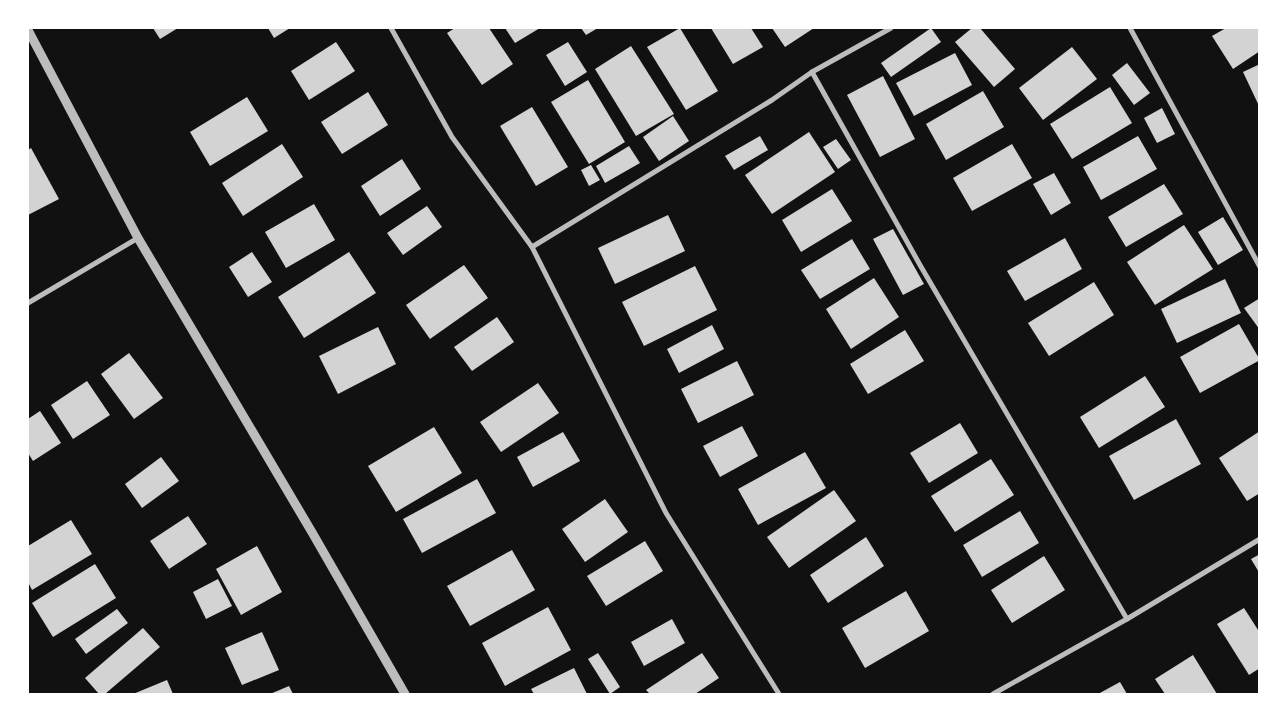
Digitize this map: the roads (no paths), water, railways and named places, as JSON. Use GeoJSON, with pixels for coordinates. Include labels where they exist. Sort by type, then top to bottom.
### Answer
{"type":"FeatureCollection","features":[{"type":"Feature","properties":{"kind":"street"},"geometry":{"type":"LineString","coordinates":[[391,28],[452,137],[532,248],[666,512],[779,694]]}},
{"type":"Feature","properties":{"kind":"street"},"geometry":{"type":"LineString","coordinates":[[532,248],[772,100],[812,72],[892,28]]}},
{"type":"Feature","properties":{"kind":"street"},"geometry":{"type":"LineString","coordinates":[[1130,28],[1260,267]]}},
{"type":"Feature","properties":{"kind":"street"},"geometry":{"type":"LineString","coordinates":[[28,30],[138,238],[405,694]]}},
{"type":"Feature","properties":{"kind":"street"},"geometry":{"type":"LineString","coordinates":[[812,72],[920,265],[1127,619]]}},
{"type":"Feature","properties":{"kind":"street"},"geometry":{"type":"LineString","coordinates":[[28,303],[138,238]]}},
{"type":"Feature","properties":{"kind":"street"},"geometry":{"type":"LineString","coordinates":[[993,694],[1127,619],[1260,539]]}}]}
